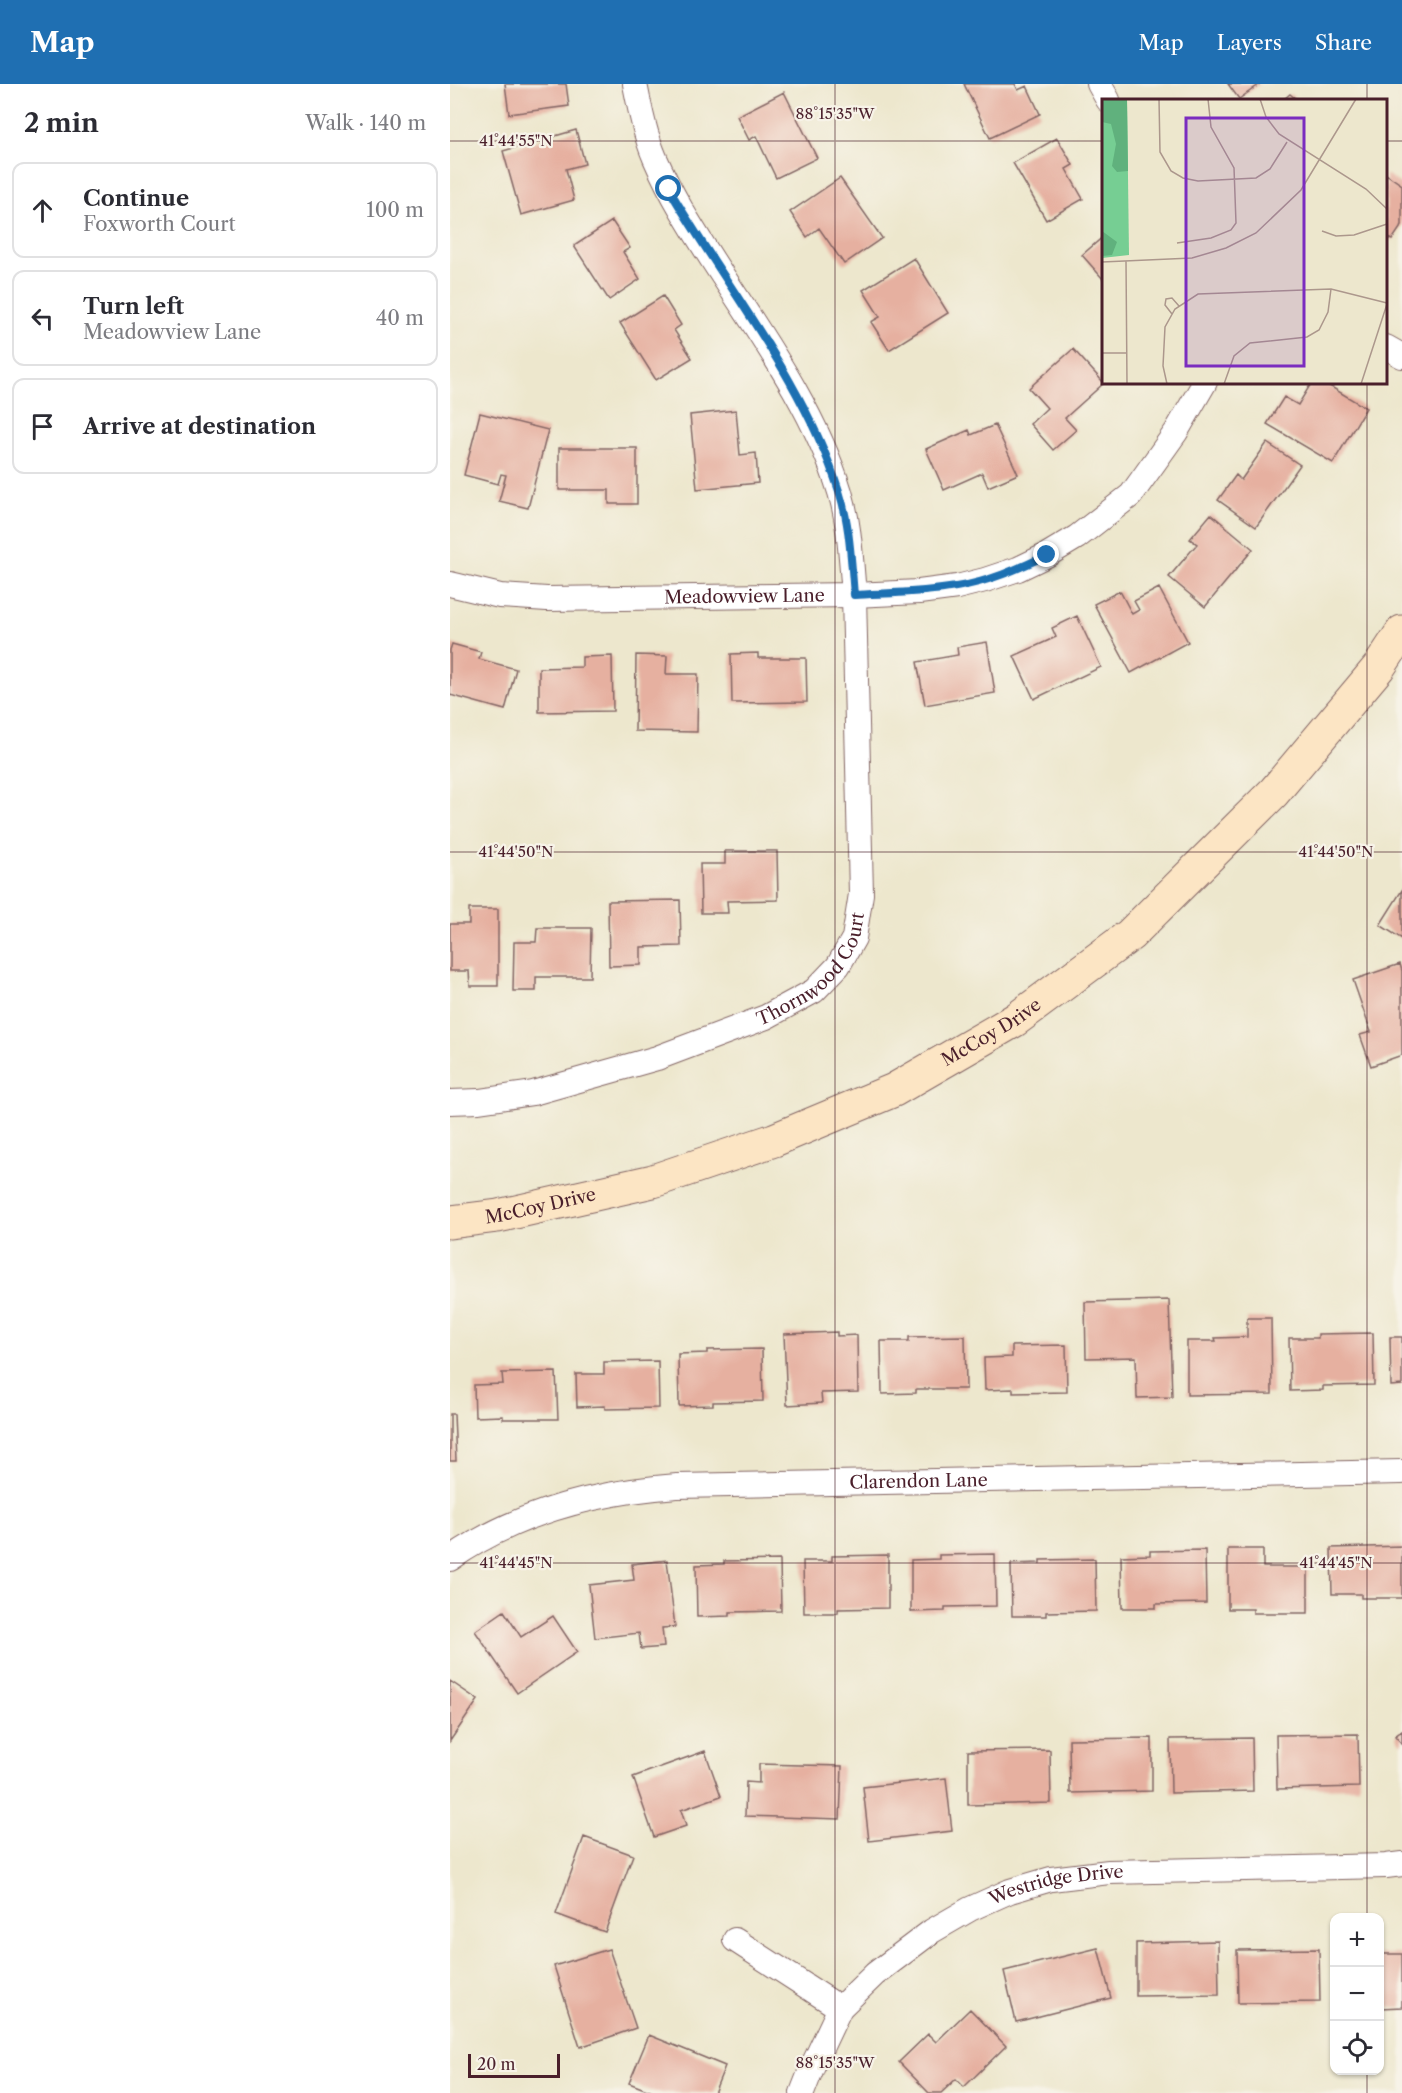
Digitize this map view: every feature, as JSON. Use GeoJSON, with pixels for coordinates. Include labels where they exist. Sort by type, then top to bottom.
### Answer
{"type":"FeatureCollection","features":[{"type":"Feature","properties":{"kind":"street","name":"Thornwood Court"},"geometry":{"type":"LineString","coordinates":[[450,1102],[479,1101],[533,1093],[657,1058],[766,1017],[814,991],[838,966],[854,938],[861,894],[854,595],[850,549],[840,493],[804,407],[669,189],[654,156],[641,117],[635,84]]}},
{"type":"Feature","properties":{"kind":"street"},"geometry":{"type":"LineString","coordinates":[[1099,84],[1107,99]]}},
{"type":"Feature","properties":{"kind":"street"},"geometry":{"type":"LineString","coordinates":[[1387,347],[1402,356]]}},
{"type":"Feature","properties":{"kind":"street","name":"Meadowview Lane"},"geometry":{"type":"LineString","coordinates":[[450,584],[500,596],[547,599],[854,595],[919,592],[957,587],[1018,569],[1047,555],[1077,537],[1131,495],[1176,432],[1204,384]]}},
{"type":"Feature","properties":{"kind":"street","name":"McCoy Drive"},"geometry":{"type":"LineString","coordinates":[[450,1222],[498,1216],[653,1181],[774,1140],[894,1090],[1015,1020],[1130,934],[1274,792],[1379,667],[1402,632]]}},
{"type":"Feature","properties":{"kind":"street","name":"Clarendon Lane"},"geometry":{"type":"LineString","coordinates":[[450,1559],[487,1536],[547,1510],[605,1494],[640,1489],[689,1486],[1402,1472]]}},
{"type":"Feature","properties":{"kind":"street","name":"Westridge Drive"},"geometry":{"type":"LineString","coordinates":[[802,2093],[840,2008],[875,1974],[932,1931],[970,1909],[1010,1891],[1051,1880],[1109,1872],[1402,1864]]}},
{"type":"Feature","properties":{"kind":"street"},"geometry":{"type":"LineString","coordinates":[[735,1940],[840,2008]]}},
{"type":"Feature","properties":{"kind":"building"},"geometry":{"type":"Polygon","coordinates":[[[505,84],[566,84],[569,106],[509,114],[505,84]]]}},
{"type":"Feature","properties":{"kind":"building"},"geometry":{"type":"Polygon","coordinates":[[[964,84],[1015,84],[1018,90],[1027,86],[1040,114],[990,138],[964,84]]]}},
{"type":"Feature","properties":{"kind":"building"},"geometry":{"type":"Polygon","coordinates":[[[1228,84],[1260,84],[1239,99],[1228,84]]]}},
{"type":"Feature","properties":{"kind":"building"},"geometry":{"type":"Polygon","coordinates":[[[784,92],[817,158],[776,178],[756,136],[749,140],[737,116],[784,92]]]}},
{"type":"Feature","properties":{"kind":"building"},"geometry":{"type":"Polygon","coordinates":[[[1290,94],[1296,99],[1284,99],[1290,94]]]}},
{"type":"Feature","properties":{"kind":"building"},"geometry":{"type":"Polygon","coordinates":[[[576,130],[585,164],[566,169],[574,200],[521,215],[503,151],[576,130]]]}},
{"type":"Feature","properties":{"kind":"building"},"geometry":{"type":"Polygon","coordinates":[[[1057,138],[1073,165],[1066,169],[1083,199],[1046,220],[1013,163],[1057,138]]]}},
{"type":"Feature","properties":{"kind":"building"},"geometry":{"type":"Polygon","coordinates":[[[1387,175],[1402,185],[1402,225],[1392,240],[1387,238],[1387,175]]]}},
{"type":"Feature","properties":{"kind":"building"},"geometry":{"type":"Polygon","coordinates":[[[840,178],[882,238],[844,264],[819,228],[807,237],[790,212],[840,178]]]}},
{"type":"Feature","properties":{"kind":"building"},"geometry":{"type":"Polygon","coordinates":[[[612,221],[630,248],[623,252],[640,279],[609,300],[574,246],[612,221]]]}},
{"type":"Feature","properties":{"kind":"building"},"geometry":{"type":"Polygon","coordinates":[[[1102,238],[1102,278],[1082,255],[1102,238]]]}},
{"type":"Feature","properties":{"kind":"building"},"geometry":{"type":"Polygon","coordinates":[[[914,258],[948,313],[889,350],[871,322],[880,317],[863,290],[914,258]]]}},
{"type":"Feature","properties":{"kind":"building"},"geometry":{"type":"Polygon","coordinates":[[[663,296],[681,325],[674,330],[692,358],[656,380],[620,323],[663,296]]]}},
{"type":"Feature","properties":{"kind":"building"},"geometry":{"type":"Polygon","coordinates":[[[1073,349],[1103,384],[1065,418],[1076,430],[1053,450],[1030,424],[1047,408],[1029,388],[1073,349]]]}},
{"type":"Feature","properties":{"kind":"building"},"geometry":{"type":"Polygon","coordinates":[[[1311,384],[1326,384],[1366,408],[1333,463],[1267,424],[1284,397],[1298,405],[1311,384]]]}},
{"type":"Feature","properties":{"kind":"building"},"geometry":{"type":"Polygon","coordinates":[[[736,410],[740,455],[756,453],[758,483],[697,489],[690,415],[736,410]]]}},
{"type":"Feature","properties":{"kind":"building"},"geometry":{"type":"Polygon","coordinates":[[[480,413],[548,430],[528,508],[499,501],[506,475],[501,474],[498,484],[464,475],[480,413]]]}},
{"type":"Feature","properties":{"kind":"building"},"geometry":{"type":"Polygon","coordinates":[[[995,425],[1018,474],[988,487],[982,473],[944,490],[926,449],[969,430],[971,435],[995,425]]]}},
{"type":"Feature","properties":{"kind":"building"},"geometry":{"type":"Polygon","coordinates":[[[1267,443],[1300,465],[1256,527],[1218,500],[1236,475],[1241,480],[1267,443]]]}},
{"type":"Feature","properties":{"kind":"building"},"geometry":{"type":"Polygon","coordinates":[[[559,448],[637,448],[637,504],[609,504],[609,490],[559,490],[559,448]]]}},
{"type":"Feature","properties":{"kind":"building"},"geometry":{"type":"Polygon","coordinates":[[[1211,514],[1253,549],[1205,607],[1169,577],[1197,544],[1190,539],[1211,514]]]}},
{"type":"Feature","properties":{"kind":"building"},"geometry":{"type":"Polygon","coordinates":[[[1159,588],[1188,642],[1131,673],[1094,604],[1120,591],[1132,614],[1139,610],[1134,601],[1159,588]]]}},
{"type":"Feature","properties":{"kind":"building"},"geometry":{"type":"Polygon","coordinates":[[[1077,616],[1101,667],[1034,699],[1014,656],[1056,637],[1052,628],[1077,616]]]}},
{"type":"Feature","properties":{"kind":"building"},"geometry":{"type":"Polygon","coordinates":[[[987,642],[995,693],[925,705],[917,662],[958,655],[957,647],[987,642]]]}},
{"type":"Feature","properties":{"kind":"building"},"geometry":{"type":"Polygon","coordinates":[[[452,644],[481,652],[479,659],[516,669],[505,710],[450,695],[452,644]]]}},
{"type":"Feature","properties":{"kind":"building"},"geometry":{"type":"Polygon","coordinates":[[[758,653],[758,658],[806,658],[807,702],[732,703],[731,654],[758,653]]]}},
{"type":"Feature","properties":{"kind":"building"},"geometry":{"type":"Polygon","coordinates":[[[636,655],[667,656],[666,674],[698,674],[697,732],[635,731],[636,655]]]}},
{"type":"Feature","properties":{"kind":"building"},"geometry":{"type":"Polygon","coordinates":[[[612,656],[613,711],[539,712],[539,668],[582,667],[582,657],[612,656]]]}},
{"type":"Feature","properties":{"kind":"building"},"geometry":{"type":"Polygon","coordinates":[[[725,851],[777,851],[778,900],[727,901],[728,913],[701,913],[700,864],[725,864],[725,851]]]}},
{"type":"Feature","properties":{"kind":"building"},"geometry":{"type":"Polygon","coordinates":[[[1402,890],[1402,939],[1380,925],[1402,890]]]}},
{"type":"Feature","properties":{"kind":"building"},"geometry":{"type":"Polygon","coordinates":[[[680,900],[681,946],[641,947],[641,965],[609,966],[608,901],[680,900]]]}},
{"type":"Feature","properties":{"kind":"building"},"geometry":{"type":"Polygon","coordinates":[[[469,909],[498,909],[498,986],[470,986],[469,971],[450,971],[450,924],[469,924],[469,909]]]}},
{"type":"Feature","properties":{"kind":"building"},"geometry":{"type":"Polygon","coordinates":[[[537,928],[591,928],[590,977],[536,977],[536,991],[513,991],[514,942],[536,942],[537,928]]]}},
{"type":"Feature","properties":{"kind":"building"},"geometry":{"type":"Polygon","coordinates":[[[1400,964],[1402,971],[1402,1055],[1371,1066],[1360,1035],[1371,1032],[1353,980],[1400,964]]]}},
{"type":"Feature","properties":{"kind":"building"},"geometry":{"type":"Polygon","coordinates":[[[1169,1300],[1172,1397],[1137,1398],[1136,1357],[1086,1358],[1085,1302],[1169,1300]]]}},
{"type":"Feature","properties":{"kind":"building"},"geometry":{"type":"Polygon","coordinates":[[[1247,1318],[1271,1318],[1272,1394],[1187,1395],[1187,1341],[1216,1341],[1215,1338],[1247,1337],[1247,1318]]]}},
{"type":"Feature","properties":{"kind":"building"},"geometry":{"type":"Polygon","coordinates":[[[837,1332],[837,1336],[857,1335],[858,1392],[821,1393],[822,1403],[787,1405],[784,1334],[837,1332]]]}},
{"type":"Feature","properties":{"kind":"building"},"geometry":{"type":"Polygon","coordinates":[[[1373,1333],[1374,1385],[1323,1386],[1323,1390],[1290,1391],[1289,1338],[1318,1338],[1318,1334],[1373,1333]]]}},
{"type":"Feature","properties":{"kind":"building"},"geometry":{"type":"Polygon","coordinates":[[[965,1336],[966,1389],[916,1389],[916,1393],[882,1394],[881,1341],[909,1341],[909,1337],[965,1336]]]}},
{"type":"Feature","properties":{"kind":"building"},"geometry":{"type":"Polygon","coordinates":[[[1390,1337],[1402,1337],[1402,1385],[1391,1386],[1390,1337]]]}},
{"type":"Feature","properties":{"kind":"building"},"geometry":{"type":"Polygon","coordinates":[[[1066,1345],[1067,1392],[1013,1393],[1013,1389],[985,1390],[984,1358],[1012,1357],[1012,1346],[1066,1345]]]}},
{"type":"Feature","properties":{"kind":"building"},"geometry":{"type":"Polygon","coordinates":[[[762,1349],[763,1401],[713,1402],[713,1405],[679,1406],[678,1354],[707,1353],[707,1350],[762,1349]]]}},
{"type":"Feature","properties":{"kind":"building"},"geometry":{"type":"Polygon","coordinates":[[[658,1361],[659,1408],[577,1407],[576,1374],[604,1374],[604,1362],[658,1361]]]}},
{"type":"Feature","properties":{"kind":"building"},"geometry":{"type":"Polygon","coordinates":[[[556,1372],[558,1419],[475,1417],[474,1385],[503,1384],[502,1373],[556,1372]]]}},
{"type":"Feature","properties":{"kind":"building"},"geometry":{"type":"Polygon","coordinates":[[[450,1414],[454,1414],[456,1461],[450,1461],[450,1414]]]}},
{"type":"Feature","properties":{"kind":"building"},"geometry":{"type":"Polygon","coordinates":[[[1402,1546],[1402,1598],[1361,1598],[1361,1594],[1332,1594],[1331,1548],[1402,1546]]]}},
{"type":"Feature","properties":{"kind":"building"},"geometry":{"type":"Polygon","coordinates":[[[1228,1549],[1263,1549],[1263,1567],[1308,1567],[1308,1613],[1253,1613],[1253,1609],[1228,1609],[1228,1549]]]}},
{"type":"Feature","properties":{"kind":"building"},"geometry":{"type":"Polygon","coordinates":[[[1205,1550],[1206,1603],[1156,1604],[1156,1608],[1122,1608],[1121,1556],[1150,1555],[1150,1551],[1205,1550]]]}},
{"type":"Feature","properties":{"kind":"building"},"geometry":{"type":"Polygon","coordinates":[[[995,1554],[996,1606],[945,1607],[945,1611],[911,1612],[911,1560],[939,1559],[939,1555],[995,1554]]]}},
{"type":"Feature","properties":{"kind":"building"},"geometry":{"type":"Polygon","coordinates":[[[888,1555],[888,1608],[838,1609],[838,1613],[804,1613],[803,1561],[832,1561],[832,1556],[888,1555]]]}},
{"type":"Feature","properties":{"kind":"building"},"geometry":{"type":"Polygon","coordinates":[[[1095,1559],[1096,1611],[1046,1612],[1046,1616],[1012,1616],[1011,1564],[1040,1563],[1040,1560],[1095,1559]]]}},
{"type":"Feature","properties":{"kind":"building"},"geometry":{"type":"Polygon","coordinates":[[[667,1560],[675,1627],[662,1628],[664,1647],[641,1649],[639,1633],[595,1638],[589,1585],[634,1580],[632,1564],[667,1560]]]}},
{"type":"Feature","properties":{"kind":"building"},"geometry":{"type":"Polygon","coordinates":[[[780,1560],[781,1611],[730,1612],[730,1616],[697,1617],[696,1565],[724,1564],[724,1561],[780,1560]]]}},
{"type":"Feature","properties":{"kind":"building"},"geometry":{"type":"Polygon","coordinates":[[[504,1611],[521,1637],[553,1616],[577,1652],[517,1693],[475,1631],[504,1611]]]}},
{"type":"Feature","properties":{"kind":"building"},"geometry":{"type":"Polygon","coordinates":[[[450,1681],[478,1700],[450,1741],[450,1681]]]}},
{"type":"Feature","properties":{"kind":"building"},"geometry":{"type":"Polygon","coordinates":[[[1402,1731],[1402,1744],[1395,1736],[1402,1731]]]}},
{"type":"Feature","properties":{"kind":"building"},"geometry":{"type":"Polygon","coordinates":[[[1358,1734],[1359,1787],[1277,1789],[1276,1735],[1358,1734]]]}},
{"type":"Feature","properties":{"kind":"building"},"geometry":{"type":"Polygon","coordinates":[[[1152,1738],[1152,1791],[1070,1793],[1069,1739],[1152,1738]]]}},
{"type":"Feature","properties":{"kind":"building"},"geometry":{"type":"Polygon","coordinates":[[[1252,1738],[1253,1791],[1171,1793],[1170,1739],[1252,1738]]]}},
{"type":"Feature","properties":{"kind":"building"},"geometry":{"type":"Polygon","coordinates":[[[1050,1750],[1051,1803],[968,1805],[968,1751],[1050,1750]]]}},
{"type":"Feature","properties":{"kind":"building"},"geometry":{"type":"Polygon","coordinates":[[[705,1751],[721,1796],[681,1810],[686,1826],[654,1837],[633,1777],[705,1751]]]}},
{"type":"Feature","properties":{"kind":"building"},"geometry":{"type":"Polygon","coordinates":[[[759,1764],[842,1766],[840,1819],[745,1816],[746,1782],[759,1783],[759,1764]]]}},
{"type":"Feature","properties":{"kind":"building"},"geometry":{"type":"Polygon","coordinates":[[[946,1778],[952,1831],[869,1841],[863,1787],[946,1778]]]}},
{"type":"Feature","properties":{"kind":"building"},"geometry":{"type":"Polygon","coordinates":[[[584,1837],[633,1855],[605,1932],[556,1914],[584,1837]]]}},
{"type":"Feature","properties":{"kind":"building"},"geometry":{"type":"Polygon","coordinates":[[[1218,1941],[1219,1995],[1136,1996],[1136,1943],[1218,1941]]]}},
{"type":"Feature","properties":{"kind":"building"},"geometry":{"type":"Polygon","coordinates":[[[1098,1948],[1111,1998],[1016,2022],[1004,1971],[1098,1948]]]}},
{"type":"Feature","properties":{"kind":"building"},"geometry":{"type":"Polygon","coordinates":[[[609,1949],[636,2028],[580,2047],[554,1966],[609,1949]]]}},
{"type":"Feature","properties":{"kind":"building"},"geometry":{"type":"Polygon","coordinates":[[[1319,1949],[1320,2002],[1238,2003],[1237,1950],[1319,1949]]]}},
{"type":"Feature","properties":{"kind":"building"},"geometry":{"type":"Polygon","coordinates":[[[1384,1954],[1402,1954],[1402,2007],[1384,2008],[1384,1954]]]}},
{"type":"Feature","properties":{"kind":"building"},"geometry":{"type":"Polygon","coordinates":[[[970,2009],[1006,2046],[964,2087],[956,2079],[941,2093],[929,2093],[899,2062],[928,2034],[936,2042],[970,2009]]]}},
{"type":"Feature","properties":{"kind":"building"},"geometry":{"type":"Polygon","coordinates":[[[649,2035],[725,2066],[714,2093],[655,2093],[629,2083],[649,2035]]]}},
{"type":"Feature","properties":{"kind":"route"},"geometry":{"type":"LineString","coordinates":[[669,189],[804,407],[840,493],[850,549],[854,595],[919,592],[957,587],[1018,569],[1047,555]]}}]}
